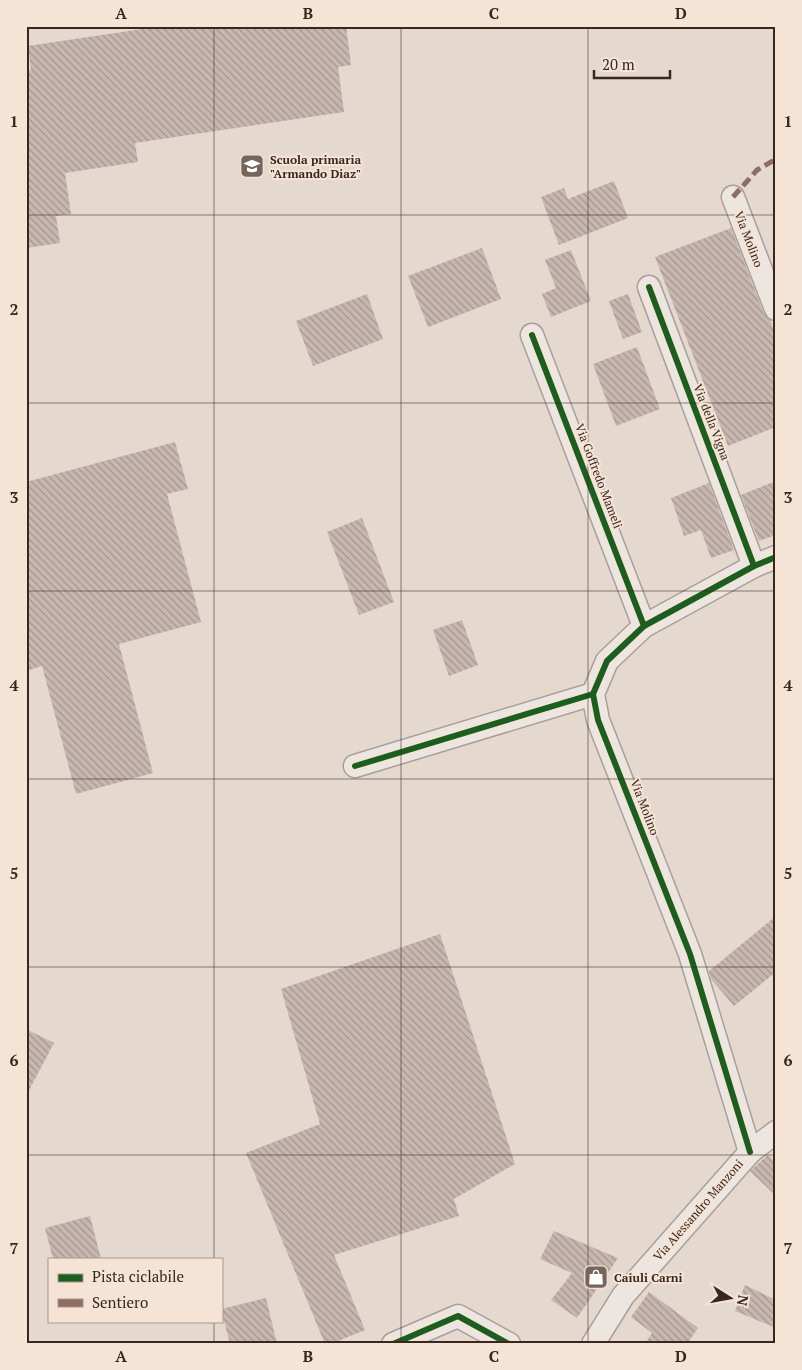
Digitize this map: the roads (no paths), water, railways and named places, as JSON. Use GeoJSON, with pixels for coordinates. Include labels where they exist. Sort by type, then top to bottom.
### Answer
{"type":"FeatureCollection","features":[{"type":"Feature","properties":{"kind":"street","name":"Via Molino"},"geometry":{"type":"LineString","coordinates":[[733,197],[776,309]]}},
{"type":"Feature","properties":{"kind":"street","name":"Via della Vigna"},"geometry":{"type":"LineString","coordinates":[[649,287],[754,566]]}},
{"type":"Feature","properties":{"kind":"street","name":"Via Goffredo Mameli"},"geometry":{"type":"LineString","coordinates":[[532,335],[644,626]]}},
{"type":"Feature","properties":{"kind":"street"},"geometry":{"type":"LineString","coordinates":[[355,766],[593,694],[607,661],[644,626],[754,566],[776,557]]}},
{"type":"Feature","properties":{"kind":"street","name":"Via Molino"},"geometry":{"type":"LineString","coordinates":[[593,694],[598,720],[690,954],[750,1152]]}},
{"type":"Feature","properties":{"kind":"street","name":"Via Alessandro Manzoni"},"geometry":{"type":"LineString","coordinates":[[593,1344],[623,1296],[750,1152],[776,1132]]}},
{"type":"Feature","properties":{"kind":"street"},"geometry":{"type":"LineString","coordinates":[[393,1344],[458,1316],[509,1344]]}},
{"type":"Feature","properties":{"kind":"place","name":"Scuola primaria \"Armando Diaz\""},"geometry":{"type":"Point","coordinates":[252,166]}},
{"type":"Feature","properties":{"kind":"place","name":"Caiuli Carni"},"geometry":{"type":"Point","coordinates":[596,1277]}}]}
